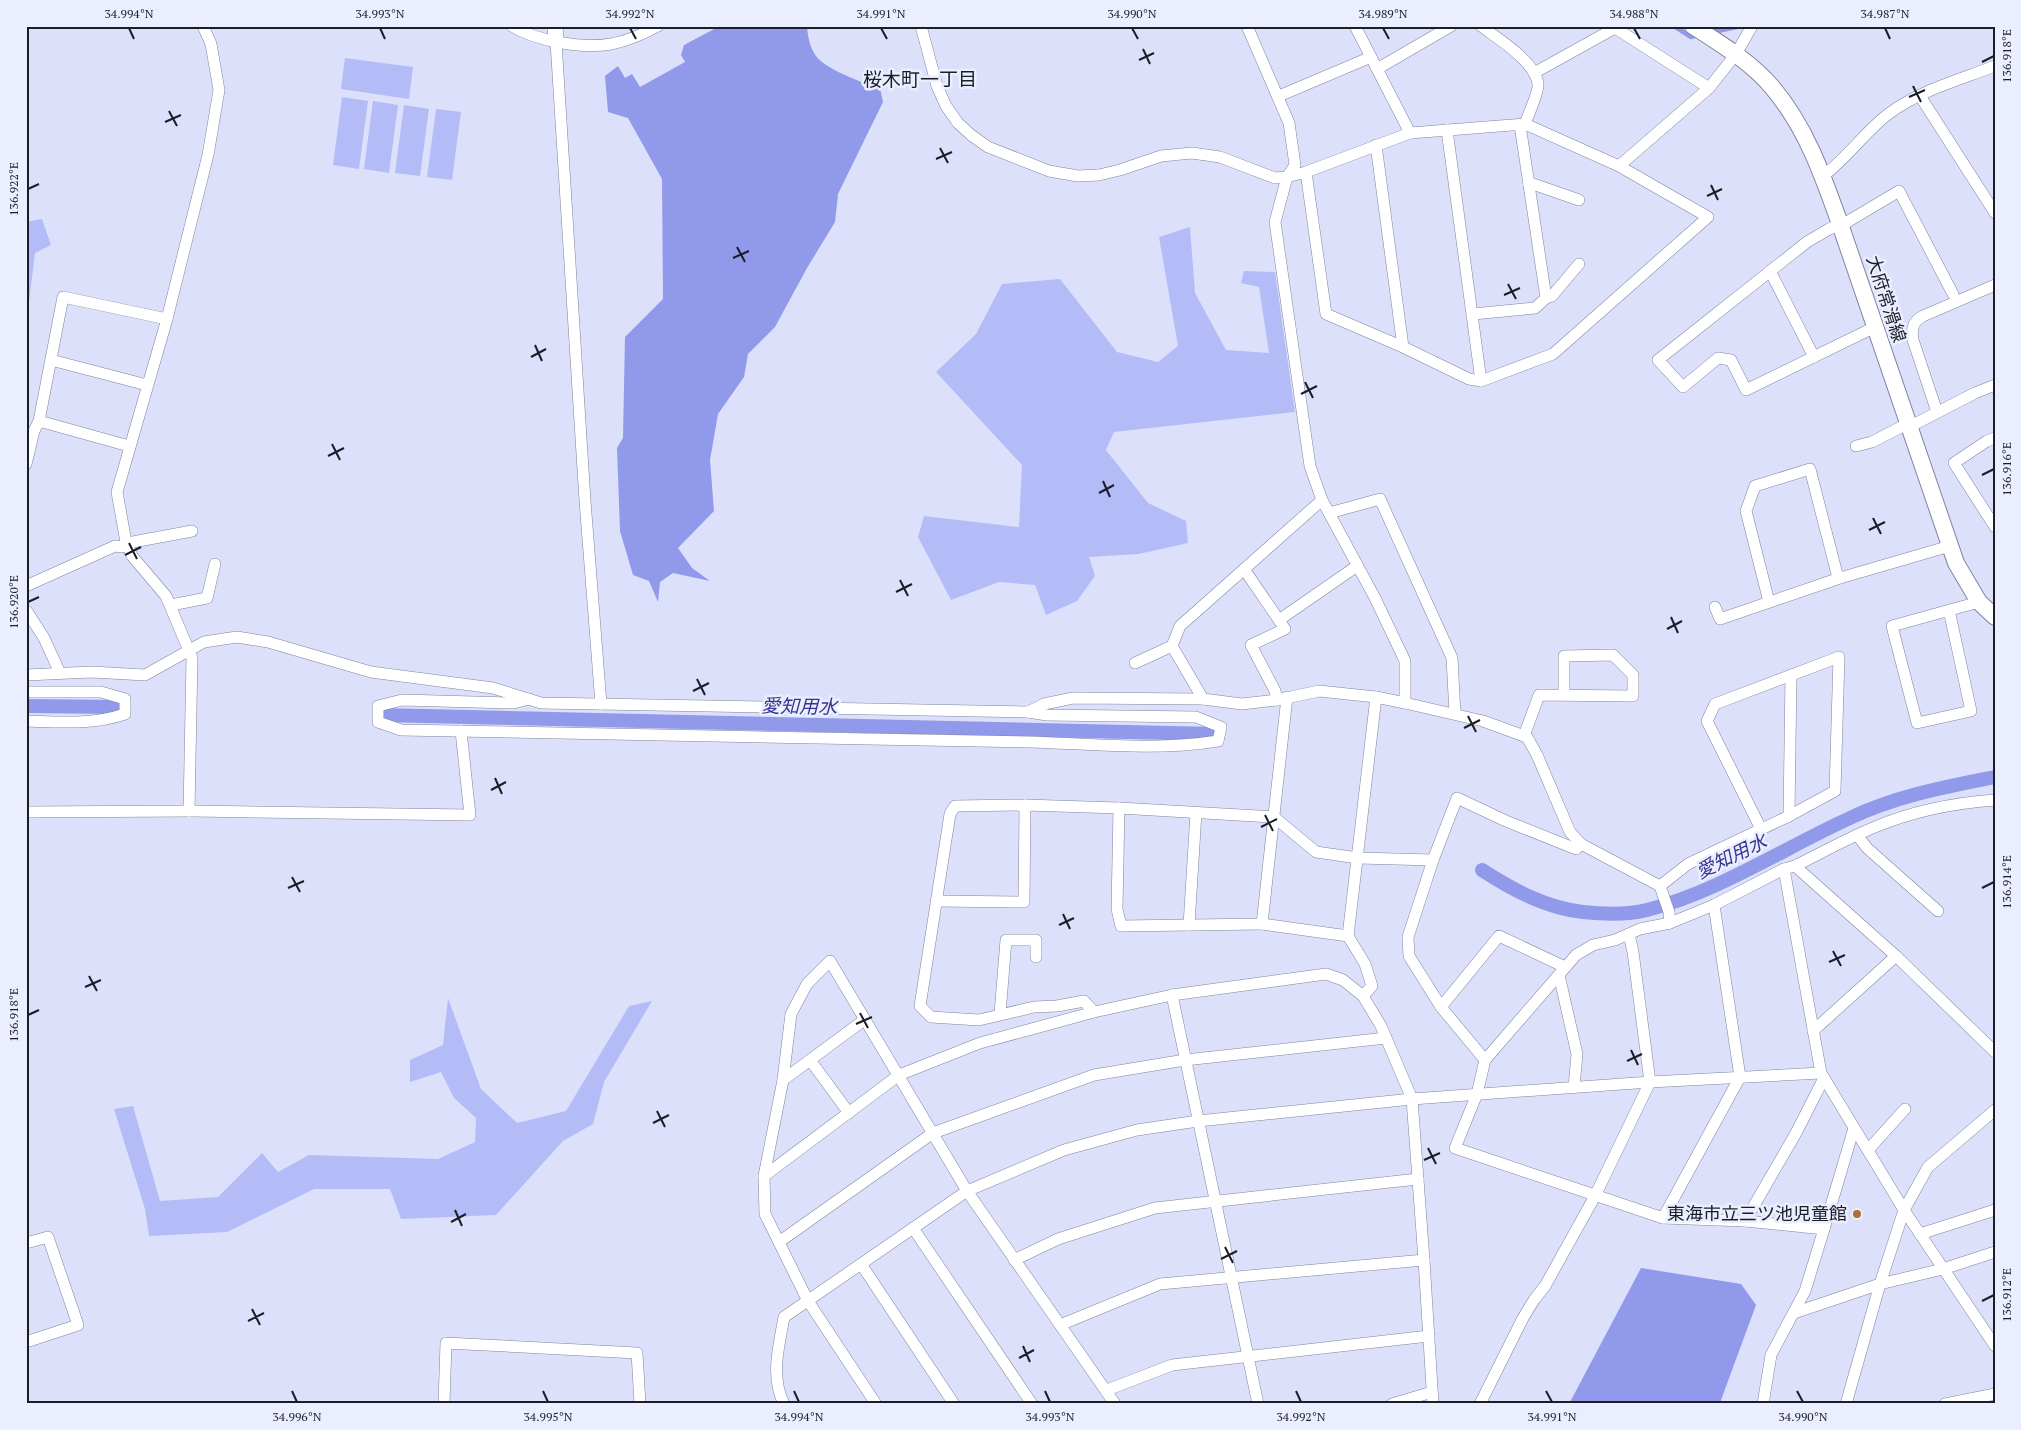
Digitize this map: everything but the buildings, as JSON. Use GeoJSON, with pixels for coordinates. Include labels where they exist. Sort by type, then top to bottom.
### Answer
{"type":"FeatureCollection","features":[{"type":"Feature","properties":{"kind":"main road","name":"大府常滑線"},"geometry":{"type":"LineString","coordinates":[[1693,26],[1736,54],[1771,86],[1787,106],[1800,127],[1823,176],[1956,563],[1979,602],[1995,617]]}},
{"type":"Feature","properties":{"kind":"street"},"geometry":{"type":"LineString","coordinates":[[189,811],[192,658],[166,596],[132,556],[116,492],[167,319],[208,156],[219,90],[211,44],[203,26]]}},
{"type":"Feature","properties":{"kind":"street"},"geometry":{"type":"LineString","coordinates":[[512,26],[519,31],[556,42],[590,45],[609,45],[643,30],[658,26]]}},
{"type":"Feature","properties":{"kind":"street"},"geometry":{"type":"LineString","coordinates":[[555,26],[585,501],[602,704]]}},
{"type":"Feature","properties":{"kind":"street"},"geometry":{"type":"LineString","coordinates":[[921,26],[937,86],[952,114],[965,130],[979,141],[1010,157],[1049,171],[1088,176],[1120,170],[1161,156],[1201,153],[1229,160],[1266,176],[1275,178],[1287,177],[1306,172],[1410,133],[1522,124],[1619,166],[1708,217],[1553,354],[1480,381],[1468,379],[1403,347],[1326,314],[1306,172]]}},
{"type":"Feature","properties":{"kind":"street"},"geometry":{"type":"LineString","coordinates":[[1247,26],[1289,123],[1294,165],[1287,177],[1275,222],[1310,466],[1322,500],[1358,566],[1405,661],[1405,703]]}},
{"type":"Feature","properties":{"kind":"street"},"geometry":{"type":"LineString","coordinates":[[1355,26],[1410,133]]}},
{"type":"Feature","properties":{"kind":"street"},"geometry":{"type":"LineString","coordinates":[[1377,69],[1451,26]]}},
{"type":"Feature","properties":{"kind":"street"},"geometry":{"type":"LineString","coordinates":[[1481,26],[1518,54],[1534,72],[1538,85],[1522,124],[1546,298]]}},
{"type":"Feature","properties":{"kind":"street"},"geometry":{"type":"LineString","coordinates":[[1619,166],[1709,88],[1736,54],[1752,26]]}},
{"type":"Feature","properties":{"kind":"street"},"geometry":{"type":"LineString","coordinates":[[1534,72],[1613,27],[1709,88]]}},
{"type":"Feature","properties":{"kind":"street"},"geometry":{"type":"LineString","coordinates":[[1278,96],[1371,57]]}},
{"type":"Feature","properties":{"kind":"street"},"geometry":{"type":"LineString","coordinates":[[1823,176],[1836,166],[1886,116],[1930,90],[1995,66]]}},
{"type":"Feature","properties":{"kind":"street"},"geometry":{"type":"LineString","coordinates":[[1920,96],[1995,213]]}},
{"type":"Feature","properties":{"kind":"street"},"geometry":{"type":"LineString","coordinates":[[1447,130],[1473,314],[1480,381]]}},
{"type":"Feature","properties":{"kind":"street"},"geometry":{"type":"LineString","coordinates":[[1376,145],[1403,347]]}},
{"type":"Feature","properties":{"kind":"street"},"geometry":{"type":"LineString","coordinates":[[1529,184],[1579,200]]}},
{"type":"Feature","properties":{"kind":"street"},"geometry":{"type":"LineString","coordinates":[[1875,327],[1746,390],[1731,360],[1718,358],[1683,387],[1658,360],[1807,242],[1899,191],[1953,294]]}},
{"type":"Feature","properties":{"kind":"street"},"geometry":{"type":"LineString","coordinates":[[1473,314],[1535,308],[1546,298],[1552,296],[1579,264]]}},
{"type":"Feature","properties":{"kind":"street"},"geometry":{"type":"LineString","coordinates":[[1770,272],[1814,357]]}},
{"type":"Feature","properties":{"kind":"street"},"geometry":{"type":"LineString","coordinates":[[1937,412],[1913,340],[1912,328],[1920,318],[1995,285]]}},
{"type":"Feature","properties":{"kind":"street"},"geometry":{"type":"LineString","coordinates":[[26,464],[34,431],[40,422],[63,297],[167,319]]}},
{"type":"Feature","properties":{"kind":"street"},"geometry":{"type":"LineString","coordinates":[[51,360],[148,385]]}},
{"type":"Feature","properties":{"kind":"street"},"geometry":{"type":"LineString","coordinates":[[1856,446],[1872,442],[1975,392],[1995,385]]}},
{"type":"Feature","properties":{"kind":"street"},"geometry":{"type":"LineString","coordinates":[[40,422],[129,446]]}},
{"type":"Feature","properties":{"kind":"street"},"geometry":{"type":"LineString","coordinates":[[1995,438],[1987,441],[1954,463],[1995,527]]}},
{"type":"Feature","properties":{"kind":"street"},"geometry":{"type":"LineString","coordinates":[[1769,602],[1746,511],[1755,486],[1810,469],[1838,578]]}},
{"type":"Feature","properties":{"kind":"street"},"geometry":{"type":"LineString","coordinates":[[1135,663],[1172,646],[1180,626],[1322,500]]}},
{"type":"Feature","properties":{"kind":"street"},"geometry":{"type":"LineString","coordinates":[[1329,513],[1380,500],[1452,658],[1455,714]]}},
{"type":"Feature","properties":{"kind":"street"},"geometry":{"type":"LineString","coordinates":[[26,586],[115,546],[122,547],[128,544],[192,531]]}},
{"type":"Feature","properties":{"kind":"street"},"geometry":{"type":"LineString","coordinates":[[1715,607],[1720,619],[1838,578],[1950,546]]}},
{"type":"Feature","properties":{"kind":"street"},"geometry":{"type":"LineString","coordinates":[[171,605],[207,598],[215,564]]}},
{"type":"Feature","properties":{"kind":"street"},"geometry":{"type":"LineString","coordinates":[[1279,620],[1358,566]]}},
{"type":"Feature","properties":{"kind":"street"},"geometry":{"type":"LineString","coordinates":[[1244,569],[1285,629],[1251,645],[1275,691],[1282,699],[1274,818],[1262,924]]}},
{"type":"Feature","properties":{"kind":"street"},"geometry":{"type":"LineString","coordinates":[[1949,610],[1971,711],[1917,723],[1892,626],[1949,610],[1979,602]]}},
{"type":"Feature","properties":{"kind":"street"},"geometry":{"type":"LineString","coordinates":[[26,610],[44,638],[60,673]]}},
{"type":"Feature","properties":{"kind":"street"},"geometry":{"type":"LineString","coordinates":[[26,675],[92,672],[145,675],[204,642],[237,637],[268,642],[371,672],[493,688],[529,699],[541,703],[1196,717],[1221,727],[1218,741],[1193,745],[1119,745],[401,730],[378,722],[378,706],[402,700],[514,703],[529,699]]}},
{"type":"Feature","properties":{"kind":"street"},"geometry":{"type":"LineString","coordinates":[[1172,646],[1203,699]]}},
{"type":"Feature","properties":{"kind":"street"},"geometry":{"type":"LineString","coordinates":[[1524,736],[1539,695],[1564,696],[1633,696],[1633,675],[1613,655],[1564,656],[1564,696]]}},
{"type":"Feature","properties":{"kind":"street"},"geometry":{"type":"LineString","coordinates":[[1661,890],[1688,864],[1789,816],[1835,791],[1839,657],[1715,704],[1707,721],[1761,829]]}},
{"type":"Feature","properties":{"kind":"street"},"geometry":{"type":"LineString","coordinates":[[1789,816],[1791,675]]}},
{"type":"Feature","properties":{"kind":"street"},"geometry":{"type":"LineString","coordinates":[[1028,712],[1044,704],[1073,698],[1203,699],[1242,704],[1282,699],[1319,691],[1376,697],[1483,721],[1527,738],[1537,755],[1570,832],[1581,844],[1661,890],[1670,917]]}},
{"type":"Feature","properties":{"kind":"street"},"geometry":{"type":"LineString","coordinates":[[26,692],[101,692],[125,699],[126,714],[94,722],[26,721]]}},
{"type":"Feature","properties":{"kind":"street"},"geometry":{"type":"LineString","coordinates":[[1364,996],[1372,986],[1365,964],[1348,936],[1376,697]]}},
{"type":"Feature","properties":{"kind":"street"},"geometry":{"type":"LineString","coordinates":[[26,812],[189,811],[470,815],[461,731]]}},
{"type":"Feature","properties":{"kind":"street"},"geometry":{"type":"LineString","coordinates":[[1485,1060],[1441,1007],[1409,956],[1408,937],[1433,860],[1457,798],[1506,821],[1576,849],[1581,844]]}},
{"type":"Feature","properties":{"kind":"street"},"geometry":{"type":"LineString","coordinates":[[1824,1229],[1745,1221],[1663,1218],[1454,1148],[1477,1094],[1485,1060],[1562,971],[1585,948],[1615,940],[1670,917],[1714,905],[1875,826],[1915,813],[1946,806],[1995,800]]}},
{"type":"Feature","properties":{"kind":"street"},"geometry":{"type":"LineString","coordinates":[[1094,1012],[1084,1001],[1057,1006],[1034,1006],[979,1020],[930,1017],[920,1006],[950,814],[955,806],[1025,805],[1119,808],[1274,818],[1316,852],[1358,858],[1433,860]]}},
{"type":"Feature","properties":{"kind":"street"},"geometry":{"type":"LineString","coordinates":[[936,901],[1024,902],[1025,805]]}},
{"type":"Feature","properties":{"kind":"street"},"geometry":{"type":"LineString","coordinates":[[1119,808],[1117,909],[1121,926],[1262,924],[1348,936]]}},
{"type":"Feature","properties":{"kind":"street"},"geometry":{"type":"LineString","coordinates":[[1189,925],[1196,813]]}},
{"type":"Feature","properties":{"kind":"street"},"geometry":{"type":"LineString","coordinates":[[1857,835],[1867,848],[1938,911]]}},
{"type":"Feature","properties":{"kind":"street"},"geometry":{"type":"LineString","coordinates":[[1789,867],[1896,956],[1995,1052]]}},
{"type":"Feature","properties":{"kind":"street"},"geometry":{"type":"LineString","coordinates":[[1789,867],[1813,1031],[1822,1076],[1904,1210],[1995,1346]]}},
{"type":"Feature","properties":{"kind":"street"},"geometry":{"type":"LineString","coordinates":[[1663,1218],[1740,1078],[1714,905]]}},
{"type":"Feature","properties":{"kind":"street"},"geometry":{"type":"LineString","coordinates":[[1480,1404],[1523,1318],[1545,1286],[1595,1196],[1650,1082],[1629,934]]}},
{"type":"Feature","properties":{"kind":"street"},"geometry":{"type":"LineString","coordinates":[[1441,1007],[1499,936],[1562,971]]}},
{"type":"Feature","properties":{"kind":"street"},"geometry":{"type":"LineString","coordinates":[[1000,1014],[1006,940],[1036,940],[1036,957]]}},
{"type":"Feature","properties":{"kind":"street"},"geometry":{"type":"LineString","coordinates":[[1813,1031],[1896,956]]}},
{"type":"Feature","properties":{"kind":"street"},"geometry":{"type":"LineString","coordinates":[[876,1404],[808,1301],[765,1214],[764,1176],[783,1080],[791,1014],[807,984],[830,961],[967,1191],[1115,1404]]}},
{"type":"Feature","properties":{"kind":"street"},"geometry":{"type":"LineString","coordinates":[[1562,971],[1578,1054],[1574,1087]]}},
{"type":"Feature","properties":{"kind":"street"},"geometry":{"type":"LineString","coordinates":[[764,1176],[899,1075],[980,1043],[1094,1012],[1172,995],[1326,974],[1343,980],[1364,996],[1381,1026],[1412,1099],[1432,1398],[1392,1404]]}},
{"type":"Feature","properties":{"kind":"street"},"geometry":{"type":"LineString","coordinates":[[1172,995],[1258,1404]]}},
{"type":"Feature","properties":{"kind":"street"},"geometry":{"type":"LineString","coordinates":[[783,1080],[864,1020]]}},
{"type":"Feature","properties":{"kind":"street"},"geometry":{"type":"LineString","coordinates":[[779,1242],[933,1133],[1094,1075],[1186,1060],[1386,1038]]}},
{"type":"Feature","properties":{"kind":"street"},"geometry":{"type":"LineString","coordinates":[[810,1060],[849,1113]]}},
{"type":"Feature","properties":{"kind":"street"},"geometry":{"type":"LineString","coordinates":[[784,1404],[778,1388],[776,1364],[784,1317],[967,1191],[1064,1150],[1137,1130],[1198,1121],[1412,1099],[1650,1082],[1822,1076]]}},
{"type":"Feature","properties":{"kind":"street"},"geometry":{"type":"LineString","coordinates":[[1745,1221],[1796,1133],[1822,1076]]}},
{"type":"Feature","properties":{"kind":"street"},"geometry":{"type":"LineString","coordinates":[[1868,1150],[1906,1109]]}},
{"type":"Feature","properties":{"kind":"street"},"geometry":{"type":"LineString","coordinates":[[1846,1404],[1880,1284],[1904,1210],[1928,1167],[1995,1110]]}},
{"type":"Feature","properties":{"kind":"street"},"geometry":{"type":"LineString","coordinates":[[1763,1404],[1771,1355],[1805,1292],[1854,1128]]}},
{"type":"Feature","properties":{"kind":"street"},"geometry":{"type":"LineString","coordinates":[[1014,1260],[1058,1240],[1155,1208],[1418,1179]]}},
{"type":"Feature","properties":{"kind":"street"},"geometry":{"type":"LineString","coordinates":[[1920,1234],[1995,1210]]}},
{"type":"Feature","properties":{"kind":"street"},"geometry":{"type":"LineString","coordinates":[[913,1228],[1032,1404]]}},
{"type":"Feature","properties":{"kind":"street"},"geometry":{"type":"LineString","coordinates":[[26,1243],[48,1237],[78,1325],[26,1342]]}},
{"type":"Feature","properties":{"kind":"street"},"geometry":{"type":"LineString","coordinates":[[1794,1313],[1880,1284],[1943,1269],[1995,1252]]}},
{"type":"Feature","properties":{"kind":"street"},"geometry":{"type":"LineString","coordinates":[[1060,1325],[1160,1284],[1424,1260]]}},
{"type":"Feature","properties":{"kind":"street"},"geometry":{"type":"LineString","coordinates":[[861,1264],[954,1404]]}},
{"type":"Feature","properties":{"kind":"street"},"geometry":{"type":"LineString","coordinates":[[1106,1390],[1172,1365],[1429,1336]]}},
{"type":"Feature","properties":{"kind":"street"},"geometry":{"type":"LineString","coordinates":[[444,1404],[446,1343],[637,1353],[640,1404]]}},
{"type":"Feature","properties":{"kind":"street"},"geometry":{"type":"LineString","coordinates":[[1945,1404],[1995,1394]]}},
{"type":"Feature","properties":{"kind":"shaded area"},"geometry":{"type":"Polygon","coordinates":[[[720,26],[807,26],[811,46],[818,59],[841,73],[880,88],[883,102],[838,194],[835,222],[775,327],[748,354],[744,377],[718,414],[710,460],[714,511],[678,548],[692,568],[710,581],[673,573],[660,582],[658,602],[649,581],[633,575],[620,531],[617,448],[623,438],[625,337],[663,299],[662,179],[628,118],[608,112],[605,76],[618,66],[625,78],[632,74],[640,87],[685,62],[681,55],[684,45],[720,26]]]}},
{"type":"Feature","properties":{"kind":"shaded area"},"geometry":{"type":"Polygon","coordinates":[[[345,58],[413,67],[409,99],[341,89],[345,58]]]}},
{"type":"Feature","properties":{"kind":"shaded area"},"geometry":{"type":"Polygon","coordinates":[[[342,97],[368,101],[359,169],[333,165],[342,97]]]}},
{"type":"Feature","properties":{"kind":"shaded area"},"geometry":{"type":"Polygon","coordinates":[[[373,101],[398,105],[389,173],[364,169],[373,101]]]}},
{"type":"Feature","properties":{"kind":"shaded area"},"geometry":{"type":"Polygon","coordinates":[[[404,105],[429,109],[420,176],[395,173],[404,105]]]}},
{"type":"Feature","properties":{"kind":"shaded area"},"geometry":{"type":"Polygon","coordinates":[[[436,109],[461,112],[452,180],[427,177],[436,109]]]}},
{"type":"Feature","properties":{"kind":"shaded area"},"geometry":{"type":"Polygon","coordinates":[[[42,219],[51,245],[35,253],[26,326],[26,222],[42,219]]]}},
{"type":"Feature","properties":{"kind":"shaded area"},"geometry":{"type":"Polygon","coordinates":[[[1190,227],[1195,293],[1226,350],[1269,353],[1259,287],[1241,283],[1244,271],[1275,272],[1295,412],[1114,432],[1106,450],[1148,503],[1186,521],[1188,543],[1139,554],[1089,557],[1095,576],[1077,601],[1046,615],[1035,585],[999,582],[951,600],[918,537],[924,516],[1019,527],[1022,465],[936,372],[976,334],[1002,284],[1060,279],[1117,352],[1158,362],[1178,346],[1159,237],[1190,227]]]}},
{"type":"Feature","properties":{"kind":"shaded area"},"geometry":{"type":"Polygon","coordinates":[[[448,998],[481,1089],[517,1123],[566,1111],[629,1006],[652,1001],[604,1082],[593,1124],[563,1141],[496,1215],[401,1219],[390,1189],[314,1189],[227,1232],[149,1236],[145,1209],[114,1109],[133,1106],[160,1201],[218,1197],[262,1153],[278,1172],[309,1155],[438,1159],[475,1142],[476,1118],[454,1098],[441,1072],[410,1082],[410,1060],[443,1045],[448,998]]]}},
{"type":"Feature","properties":{"kind":"shaded area"},"geometry":{"type":"Polygon","coordinates":[[[1641,1268],[1741,1284],[1756,1305],[1721,1400],[1722,1404],[1569,1404],[1641,1268]]]}},
{"type":"Feature","properties":{"kind":"waterway"},"geometry":{"type":"LineString","coordinates":[[1674,26],[1691,37],[1698,35]]}},
{"type":"Feature","properties":{"kind":"waterway"},"geometry":{"type":"LineString","coordinates":[[1713,32],[1741,26]]}},
{"type":"Feature","properties":{"kind":"waterway","name":"愛知用水"},"geometry":{"type":"LineString","coordinates":[[26,706],[120,707]]}},
{"type":"Feature","properties":{"kind":"waterway","name":"愛知用水"},"geometry":{"type":"LineString","coordinates":[[381,715],[1215,734]]}},
{"type":"Feature","properties":{"kind":"waterway","name":"愛知用水"},"geometry":{"type":"LineString","coordinates":[[1482,870],[1518,891],[1556,907],[1598,913],[1640,912],[1673,902],[1725,881],[1867,810],[1921,793],[1995,777]]}},
{"type":"Feature","properties":{"kind":"place","name":"東海市立三ツ池児童館"},"geometry":{"type":"Point","coordinates":[1857,1214]}},
{"type":"Feature","properties":{"kind":"district","name":"桜木町一丁目"},"geometry":{"type":"Point","coordinates":[920,79]}}]}
